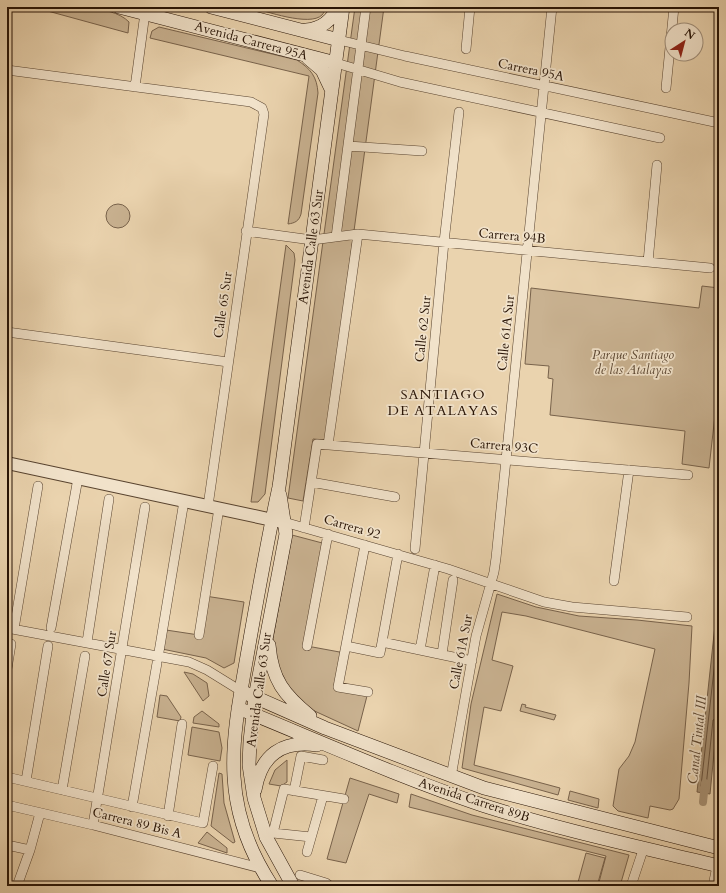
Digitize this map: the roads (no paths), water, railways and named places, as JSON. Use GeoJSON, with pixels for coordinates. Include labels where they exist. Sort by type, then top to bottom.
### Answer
{"type":"FeatureCollection","features":[{"type":"Feature","properties":{"kind":"main road","name":"Avenida Carrera 95A"},"geometry":{"type":"LineString","coordinates":[[119,7],[336,63]]}},
{"type":"Feature","properties":{"kind":"main road","name":"Avenida Carrera 95A"},"geometry":{"type":"LineString","coordinates":[[211,7],[339,40]]}},
{"type":"Feature","properties":{"kind":"main road"},"geometry":{"type":"LineString","coordinates":[[303,30],[317,28],[324,24],[338,7]]}},
{"type":"Feature","properties":{"kind":"main road","name":"Avenida Calle 63 Sur"},"geometry":{"type":"LineString","coordinates":[[272,886],[260,868],[247,838],[236,799],[232,758],[241,691],[278,521],[279,487],[343,7]]}},
{"type":"Feature","properties":{"kind":"main road"},"geometry":{"type":"LineString","coordinates":[[300,53],[317,64],[327,78],[332,92]]}},
{"type":"Feature","properties":{"kind":"main road","name":"Avenida Calle 63 Sur"},"geometry":{"type":"LineString","coordinates":[[278,521],[286,534],[255,697],[249,758],[254,798],[269,835],[297,880]]}},
{"type":"Feature","properties":{"kind":"main road"},"geometry":{"type":"LineString","coordinates":[[268,629],[270,659],[277,681],[296,705],[325,728]]}},
{"type":"Feature","properties":{"kind":"main road","name":"Avenida Carrera 89B"},"geometry":{"type":"LineString","coordinates":[[241,691],[325,728],[451,777],[518,797],[719,848]]}},
{"type":"Feature","properties":{"kind":"main road","name":"Avenida Carrera 89B"},"geometry":{"type":"LineString","coordinates":[[238,708],[403,776],[496,809],[717,869]]}},
{"type":"Feature","properties":{"kind":"main road"},"geometry":{"type":"LineString","coordinates":[[254,798],[259,774],[277,751],[285,746],[298,744],[331,747]]}},
{"type":"Feature","properties":{"kind":"street"},"geometry":{"type":"LineString","coordinates":[[336,237],[366,7]]}},
{"type":"Feature","properties":{"kind":"street"},"geometry":{"type":"LineString","coordinates":[[466,49],[470,7]]}},
{"type":"Feature","properties":{"kind":"street","name":"Calle 61A Sur"},"geometry":{"type":"LineString","coordinates":[[451,777],[482,610],[491,584],[496,558],[540,112],[552,7]]}},
{"type":"Feature","properties":{"kind":"street"},"geometry":{"type":"LineString","coordinates":[[666,88],[674,7]]}},
{"type":"Feature","properties":{"kind":"street"},"geometry":{"type":"LineString","coordinates":[[7,70],[135,87],[145,13]]}},
{"type":"Feature","properties":{"kind":"street","name":"Carrera 95A"},"geometry":{"type":"LineString","coordinates":[[339,40],[583,95],[719,123]]}},
{"type":"Feature","properties":{"kind":"street"},"geometry":{"type":"LineString","coordinates":[[336,63],[400,82],[660,138]]}},
{"type":"Feature","properties":{"kind":"street","name":"Calle 65 Sur"},"geometry":{"type":"LineString","coordinates":[[135,87],[251,102],[262,108],[264,114],[228,362],[214,507],[199,635]]}},
{"type":"Feature","properties":{"kind":"street","name":"Calle 62 Sur"},"geometry":{"type":"LineString","coordinates":[[415,549],[444,242],[459,112]]}},
{"type":"Feature","properties":{"kind":"street"},"geometry":{"type":"LineString","coordinates":[[348,146],[422,151]]}},
{"type":"Feature","properties":{"kind":"street"},"geometry":{"type":"LineString","coordinates":[[648,262],[657,164]]}},
{"type":"Feature","properties":{"kind":"street","name":"Carrera 94B"},"geometry":{"type":"LineString","coordinates":[[246,231],[312,240],[358,234],[710,268]]}},
{"type":"Feature","properties":{"kind":"street"},"geometry":{"type":"LineString","coordinates":[[328,444],[358,234]]}},
{"type":"Feature","properties":{"kind":"street"},"geometry":{"type":"LineString","coordinates":[[7,332],[228,362]]}},
{"type":"Feature","properties":{"kind":"street","name":"Carrera 93C"},"geometry":{"type":"LineString","coordinates":[[311,482],[318,444],[688,475]]}},
{"type":"Feature","properties":{"kind":"street","name":"Carrera 92"},"geometry":{"type":"LineString","coordinates":[[7,464],[278,521],[398,554],[533,599],[554,604],[687,617]]}},
{"type":"Feature","properties":{"kind":"street"},"geometry":{"type":"LineString","coordinates":[[614,581],[629,470]]}},
{"type":"Feature","properties":{"kind":"street"},"geometry":{"type":"LineString","coordinates":[[51,628],[78,478]]}},
{"type":"Feature","properties":{"kind":"street"},"geometry":{"type":"LineString","coordinates":[[304,528],[311,482],[395,497]]}},
{"type":"Feature","properties":{"kind":"street"},"geometry":{"type":"LineString","coordinates":[[38,486],[10,628],[189,662],[208,670],[241,691]]}},
{"type":"Feature","properties":{"kind":"street"},"geometry":{"type":"LineString","coordinates":[[87,642],[109,499]]}},
{"type":"Feature","properties":{"kind":"street"},"geometry":{"type":"LineString","coordinates":[[159,652],[184,501]]}},
{"type":"Feature","properties":{"kind":"street","name":"Calle 67 Sur"},"geometry":{"type":"LineString","coordinates":[[93,825],[123,649],[145,506]]}},
{"type":"Feature","properties":{"kind":"street"},"geometry":{"type":"LineString","coordinates":[[307,646],[328,534]]}},
{"type":"Feature","properties":{"kind":"street"},"geometry":{"type":"LineString","coordinates":[[365,545],[338,687],[368,692]]}},
{"type":"Feature","properties":{"kind":"street"},"geometry":{"type":"LineString","coordinates":[[346,646],[380,653],[398,554]]}},
{"type":"Feature","properties":{"kind":"street"},"geometry":{"type":"LineString","coordinates":[[420,650],[434,565]]}},
{"type":"Feature","properties":{"kind":"street"},"geometry":{"type":"LineString","coordinates":[[442,654],[453,580]]}},
{"type":"Feature","properties":{"kind":"street"},"geometry":{"type":"LineString","coordinates":[[382,642],[472,661]]}},
{"type":"Feature","properties":{"kind":"street"},"geometry":{"type":"LineString","coordinates":[[7,669],[11,644]]}},
{"type":"Feature","properties":{"kind":"street"},"geometry":{"type":"LineString","coordinates":[[26,781],[48,646]]}},
{"type":"Feature","properties":{"kind":"street"},"geometry":{"type":"LineString","coordinates":[[62,790],[85,656]]}},
{"type":"Feature","properties":{"kind":"street"},"geometry":{"type":"LineString","coordinates":[[132,807],[157,663]]}},
{"type":"Feature","properties":{"kind":"street"},"geometry":{"type":"LineString","coordinates":[[168,816],[182,724]]}},
{"type":"Feature","properties":{"kind":"street"},"geometry":{"type":"LineString","coordinates":[[294,791],[301,756],[323,760]]}},
{"type":"Feature","properties":{"kind":"street"},"geometry":{"type":"LineString","coordinates":[[7,777],[203,823],[213,766]]}},
{"type":"Feature","properties":{"kind":"street"},"geometry":{"type":"LineString","coordinates":[[311,837],[269,835],[284,789],[344,799]]}},
{"type":"Feature","properties":{"kind":"street"},"geometry":{"type":"LineString","coordinates":[[307,852],[323,796]]}},
{"type":"Feature","properties":{"kind":"street","name":"Carrera 89 Bis A"},"geometry":{"type":"LineString","coordinates":[[7,805],[93,825],[260,868]]}},
{"type":"Feature","properties":{"kind":"street"},"geometry":{"type":"LineString","coordinates":[[17,886],[30,850],[40,813]]}},
{"type":"Feature","properties":{"kind":"street"},"geometry":{"type":"LineString","coordinates":[[7,845],[30,850]]}},
{"type":"Feature","properties":{"kind":"street"},"geometry":{"type":"LineString","coordinates":[[631,886],[644,848]]}},
{"type":"Feature","properties":{"kind":"street"},"geometry":{"type":"LineString","coordinates":[[713,886],[717,869]]}},
{"type":"Feature","properties":{"kind":"street"},"geometry":{"type":"LineString","coordinates":[[297,880],[326,883],[330,886]]}},
{"type":"Feature","properties":{"kind":"water"},"geometry":{"type":"Polygon","coordinates":[[[719,588],[719,702],[710,794],[697,792],[719,588]]]}},
{"type":"Feature","properties":{"kind":"waterway","name":"Canal Tintal III"},"geometry":{"type":"LineString","coordinates":[[703,802],[705,783]]}},
{"type":"Feature","properties":{"kind":"district","name":"SANTIAGO DE ATALAYAS"},"geometry":{"type":"Point","coordinates":[443,402]}},
{"type":"Feature","properties":{"kind":"park label","name":"Parque Santiago de las Atalayas"},"geometry":{"type":"Point","coordinates":[633,362]}}]}
